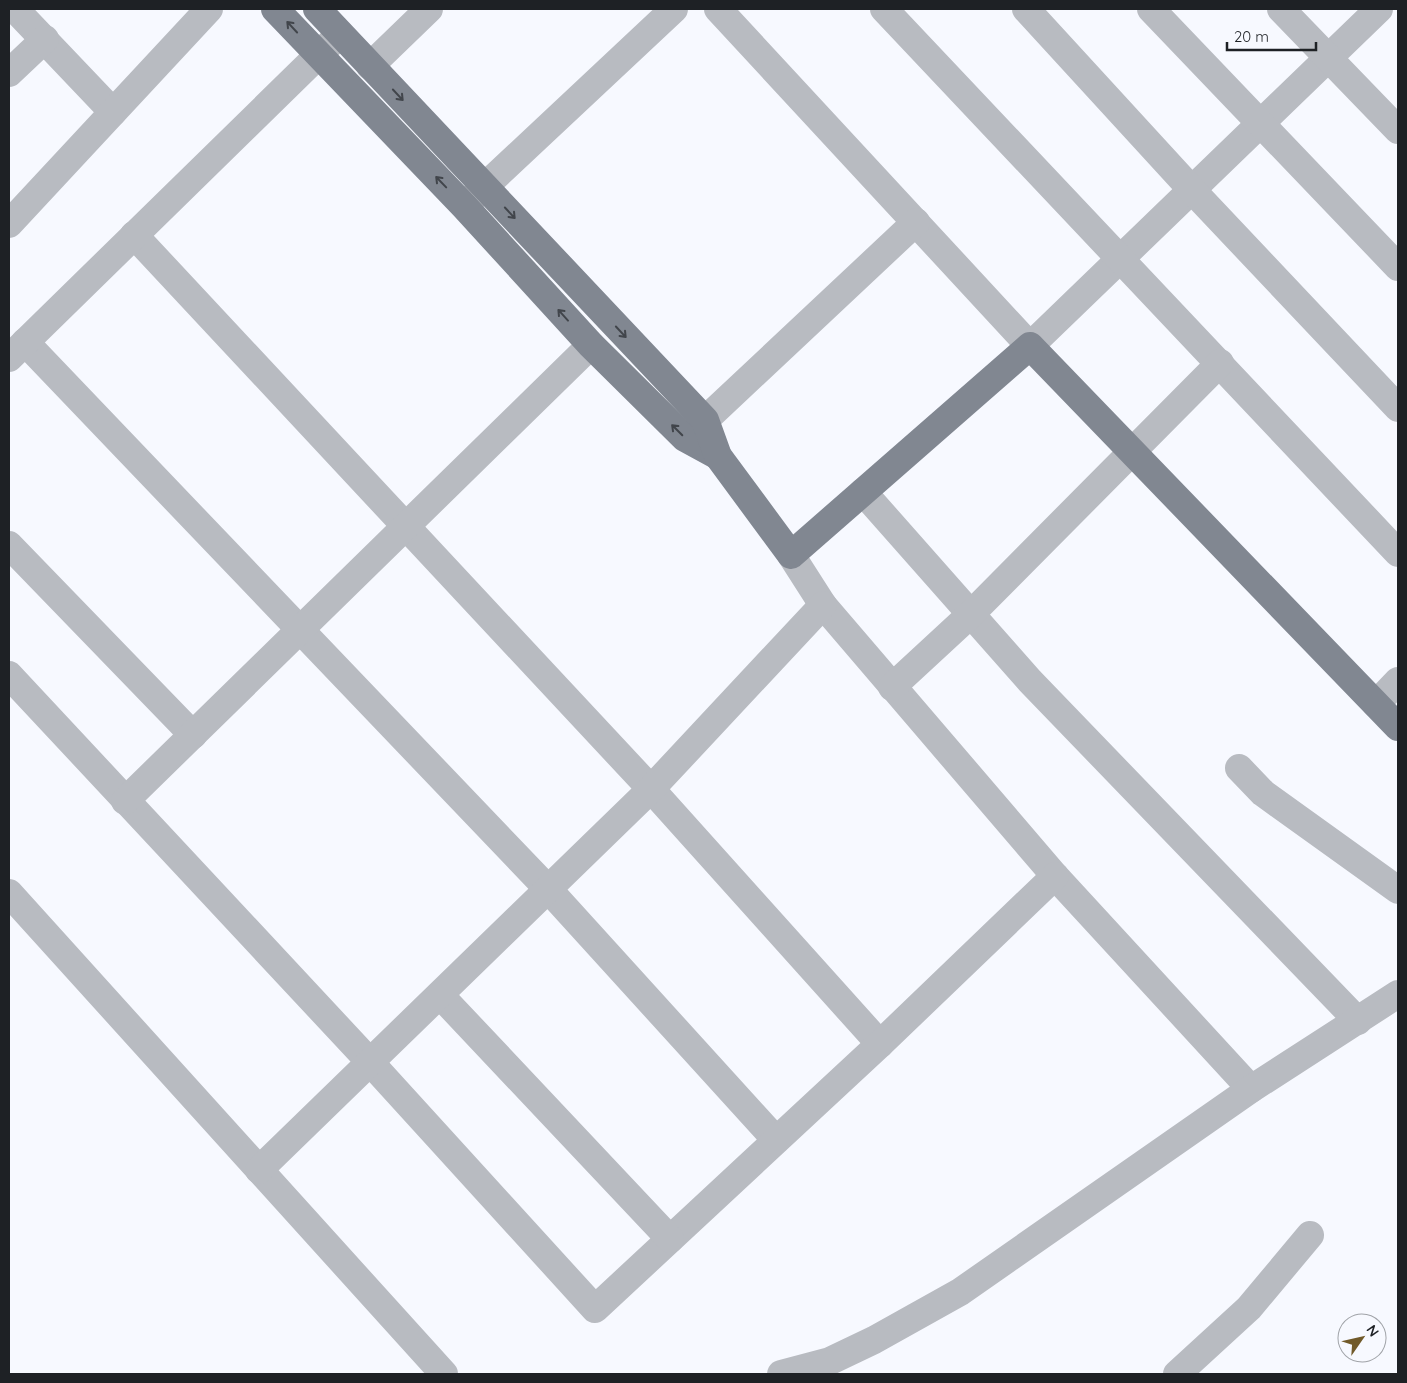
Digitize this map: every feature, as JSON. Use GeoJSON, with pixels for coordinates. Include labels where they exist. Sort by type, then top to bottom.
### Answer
{"type":"FeatureCollection","features":[{"type":"Feature","properties":{"kind":"main road"},"geometry":{"type":"LineString","coordinates":[[275,9],[464,206],[591,345],[685,438],[718,456]]}},
{"type":"Feature","properties":{"kind":"main road"},"geometry":{"type":"LineString","coordinates":[[317,9],[705,420],[718,456],[791,555],[1030,346],[1398,727]]}},
{"type":"Feature","properties":{"kind":"street"},"geometry":{"type":"LineString","coordinates":[[16,9],[113,112]]}},
{"type":"Feature","properties":{"kind":"street"},"geometry":{"type":"LineString","coordinates":[[9,224],[209,9]]}},
{"type":"Feature","properties":{"kind":"street"},"geometry":{"type":"LineString","coordinates":[[370,66],[429,9]]}},
{"type":"Feature","properties":{"kind":"street"},"geometry":{"type":"LineString","coordinates":[[464,206],[674,9]]}},
{"type":"Feature","properties":{"kind":"street"},"geometry":{"type":"LineString","coordinates":[[718,9],[1030,346],[1379,9]]}},
{"type":"Feature","properties":{"kind":"street"},"geometry":{"type":"LineString","coordinates":[[884,9],[1398,552]]}},
{"type":"Feature","properties":{"kind":"street"},"geometry":{"type":"LineString","coordinates":[[1026,9],[1192,190],[1398,408]]}},
{"type":"Feature","properties":{"kind":"street"},"geometry":{"type":"LineString","coordinates":[[1151,9],[1398,267]]}},
{"type":"Feature","properties":{"kind":"street"},"geometry":{"type":"LineString","coordinates":[[1281,9],[1398,130]]}},
{"type":"Feature","properties":{"kind":"street"},"geometry":{"type":"LineString","coordinates":[[340,34],[17,350],[300,630],[548,889],[776,1140]]}},
{"type":"Feature","properties":{"kind":"street"},"geometry":{"type":"LineString","coordinates":[[9,73],[45,40]]}},
{"type":"Feature","properties":{"kind":"street"},"geometry":{"type":"LineString","coordinates":[[705,420],[916,222]]}},
{"type":"Feature","properties":{"kind":"street"},"geometry":{"type":"LineString","coordinates":[[134,235],[652,789],[880,1044]]}},
{"type":"Feature","properties":{"kind":"street"},"geometry":{"type":"LineString","coordinates":[[125,801],[591,345]]}},
{"type":"Feature","properties":{"kind":"street"},"geometry":{"type":"LineString","coordinates":[[892,687],[971,614],[1133,453],[1220,363]]}},
{"type":"Feature","properties":{"kind":"street"},"geometry":{"type":"LineString","coordinates":[[863,492],[1030,681],[1358,1021]]}},
{"type":"Feature","properties":{"kind":"street"},"geometry":{"type":"LineString","coordinates":[[9,545],[193,735]]}},
{"type":"Feature","properties":{"kind":"street"},"geometry":{"type":"LineString","coordinates":[[791,555],[823,605],[892,687],[1055,876],[1251,1089]]}},
{"type":"Feature","properties":{"kind":"street"},"geometry":{"type":"LineString","coordinates":[[260,1170],[652,789],[823,605]]}},
{"type":"Feature","properties":{"kind":"street"},"geometry":{"type":"LineString","coordinates":[[9,675],[370,1062],[595,1309],[880,1044],[1055,876]]}},
{"type":"Feature","properties":{"kind":"street"},"geometry":{"type":"LineString","coordinates":[[1376,704],[1398,681]]}},
{"type":"Feature","properties":{"kind":"street"},"geometry":{"type":"LineString","coordinates":[[1239,768],[1263,793],[1398,890]]}},
{"type":"Feature","properties":{"kind":"street"},"geometry":{"type":"LineString","coordinates":[[9,893],[444,1374]]}},
{"type":"Feature","properties":{"kind":"street"},"geometry":{"type":"LineString","coordinates":[[780,1374],[830,1361],[874,1340],[960,1292],[1251,1089],[1398,994]]}},
{"type":"Feature","properties":{"kind":"street"},"geometry":{"type":"LineString","coordinates":[[440,995],[670,1239]]}},
{"type":"Feature","properties":{"kind":"street"},"geometry":{"type":"LineString","coordinates":[[1177,1374],[1249,1308],[1310,1235]]}}]}
